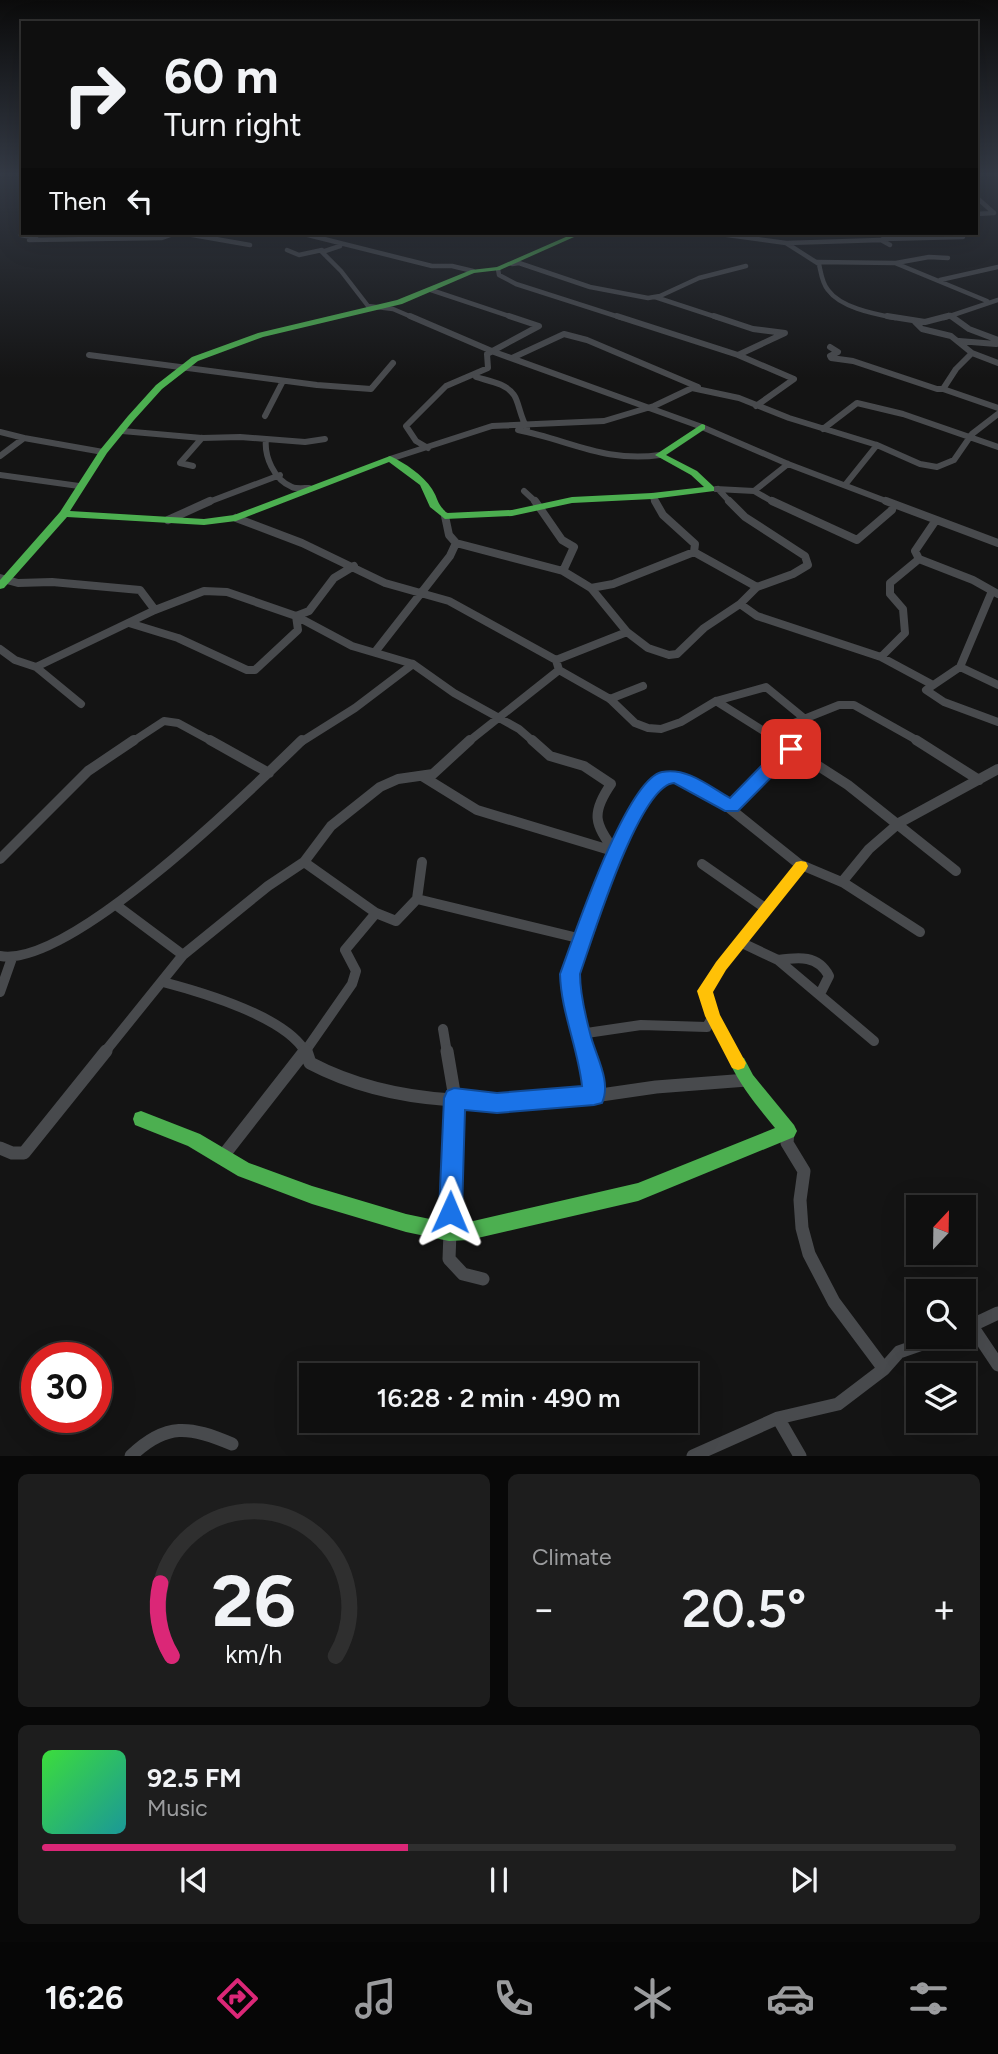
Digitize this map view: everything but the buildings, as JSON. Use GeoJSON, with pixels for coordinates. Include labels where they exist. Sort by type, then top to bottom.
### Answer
{"type":"FeatureCollection","features":[{"type":"Feature","properties":{"kind":"street"},"geometry":{"type":"LineString","coordinates":[[238,243],[250,245]]}},
{"type":"Feature","properties":{"kind":"street"},"geometry":{"type":"LineString","coordinates":[[336,243],[432,266],[477,271],[498,270],[558,243]]}},
{"type":"Feature","properties":{"kind":"street"},"geometry":{"type":"LineString","coordinates":[[2,581],[64,514],[79,486],[103,452],[159,387],[195,359],[261,335],[385,306],[431,290],[540,243]]}},
{"type":"Feature","properties":{"kind":"street"},"geometry":{"type":"LineString","coordinates":[[786,243],[817,262],[895,263],[929,257],[948,258]]}},
{"type":"Feature","properties":{"kind":"street"},"geometry":{"type":"LineString","coordinates":[[886,243],[890,245]]}},
{"type":"Feature","properties":{"kind":"street"},"geometry":{"type":"LineString","coordinates":[[287,250],[299,255],[343,245]]}},
{"type":"Feature","properties":{"kind":"street"},"geometry":{"type":"LineString","coordinates":[[322,250],[367,309]]}},
{"type":"Feature","properties":{"kind":"street"},"geometry":{"type":"LineString","coordinates":[[817,262],[825,287],[834,296],[894,319],[926,322],[987,300],[998,300]]}},
{"type":"Feature","properties":{"kind":"street"},"geometry":{"type":"LineString","coordinates":[[512,264],[519,263],[621,294],[654,297],[753,329],[785,333],[738,355]]}},
{"type":"Feature","properties":{"kind":"street"},"geometry":{"type":"LineString","coordinates":[[895,263],[987,300]]}},
{"type":"Feature","properties":{"kind":"street"},"geometry":{"type":"LineString","coordinates":[[654,297],[712,273],[746,265]]}},
{"type":"Feature","properties":{"kind":"street"},"geometry":{"type":"LineString","coordinates":[[939,280],[998,267]]}},
{"type":"Feature","properties":{"kind":"street"},"geometry":{"type":"LineString","coordinates":[[498,270],[499,275],[516,284],[738,355],[794,379],[756,406]]}},
{"type":"Feature","properties":{"kind":"street"},"geometry":{"type":"LineString","coordinates":[[430,448],[421,446],[405,426],[450,384],[477,377],[488,368],[486,354],[539,326],[431,290]]}},
{"type":"Feature","properties":{"kind":"street"},"geometry":{"type":"LineString","coordinates":[[385,306],[494,352],[702,427],[893,505],[998,542]]}},
{"type":"Feature","properties":{"kind":"street"},"geometry":{"type":"LineString","coordinates":[[949,315],[969,329],[998,342]]}},
{"type":"Feature","properties":{"kind":"street"},"geometry":{"type":"LineString","coordinates":[[914,321],[922,329],[946,334],[972,353],[998,363]]}},
{"type":"Feature","properties":{"kind":"street"},"geometry":{"type":"LineString","coordinates":[[512,358],[564,334],[598,345],[700,388],[739,398],[823,429],[877,445],[920,464],[937,467],[954,460],[957,451],[979,426],[998,414]]}},
{"type":"Feature","properties":{"kind":"street"},"geometry":{"type":"LineString","coordinates":[[959,341],[998,342]]}},
{"type":"Feature","properties":{"kind":"street"},"geometry":{"type":"LineString","coordinates":[[830,347],[838,352],[830,356],[831,358],[853,361],[998,408]]}},
{"type":"Feature","properties":{"kind":"street"},"geometry":{"type":"LineString","coordinates":[[943,388],[956,369],[972,353]]}},
{"type":"Feature","properties":{"kind":"street"},"geometry":{"type":"LineString","coordinates":[[89,355],[283,381],[371,389],[393,363]]}},
{"type":"Feature","properties":{"kind":"street"},"geometry":{"type":"LineString","coordinates":[[477,377],[502,386],[514,395],[524,425],[534,433]]}},
{"type":"Feature","properties":{"kind":"street"},"geometry":{"type":"LineString","coordinates":[[265,416],[283,381]]}},
{"type":"Feature","properties":{"kind":"street"},"geometry":{"type":"LineString","coordinates":[[64,514],[204,522],[236,518],[309,488],[492,426],[604,421],[643,407],[654,406],[686,389],[700,388]]}},
{"type":"Feature","properties":{"kind":"street"},"geometry":{"type":"LineString","coordinates":[[823,429],[857,403],[903,414],[998,447]]}},
{"type":"Feature","properties":{"kind":"street"},"geometry":{"type":"LineString","coordinates":[[492,426],[534,433],[608,458],[640,460],[660,456],[702,427]]}},
{"type":"Feature","properties":{"kind":"street"},"geometry":{"type":"LineString","coordinates":[[122,431],[202,438],[304,442],[325,439]]}},
{"type":"Feature","properties":{"kind":"street"},"geometry":{"type":"LineString","coordinates":[[0,432],[103,452]]}},
{"type":"Feature","properties":{"kind":"street"},"geometry":{"type":"LineString","coordinates":[[0,456],[24,438]]}},
{"type":"Feature","properties":{"kind":"street"},"geometry":{"type":"LineString","coordinates":[[193,466],[180,463],[202,438]]}},
{"type":"Feature","properties":{"kind":"street"},"geometry":{"type":"LineString","coordinates":[[266,439],[263,452],[270,464],[292,487],[309,488]]}},
{"type":"Feature","properties":{"kind":"street"},"geometry":{"type":"LineString","coordinates":[[845,485],[877,445]]}},
{"type":"Feature","properties":{"kind":"street"},"geometry":{"type":"LineString","coordinates":[[390,459],[426,485],[434,499],[433,505],[445,516],[449,535],[456,543],[563,571],[591,588],[627,632],[648,648],[669,655],[677,654],[704,628],[740,604],[757,587],[793,574],[806,567],[809,561],[745,517],[694,474],[660,456]]}},
{"type":"Feature","properties":{"kind":"street"},"geometry":{"type":"LineString","coordinates":[[754,491],[788,464]]}},
{"type":"Feature","properties":{"kind":"street"},"geometry":{"type":"LineString","coordinates":[[0,475],[79,486]]}},
{"type":"Feature","properties":{"kind":"street"},"geometry":{"type":"LineString","coordinates":[[168,520],[232,491],[280,475]]}},
{"type":"Feature","properties":{"kind":"street"},"geometry":{"type":"LineString","coordinates":[[445,516],[512,513],[572,500],[652,496],[715,489],[754,491],[857,540],[892,510],[893,505]]}},
{"type":"Feature","properties":{"kind":"street"},"geometry":{"type":"LineString","coordinates":[[524,491],[541,506],[562,540],[574,547],[563,571]]}},
{"type":"Feature","properties":{"kind":"street"},"geometry":{"type":"LineString","coordinates":[[652,496],[663,515],[695,544],[694,552]]}},
{"type":"Feature","properties":{"kind":"street"},"geometry":{"type":"LineString","coordinates":[[236,518],[354,566],[385,583],[449,601],[610,699],[635,723],[661,729],[681,722],[716,701],[766,687],[805,719]]}},
{"type":"Feature","properties":{"kind":"street"},"geometry":{"type":"LineString","coordinates":[[936,520],[915,551],[919,559],[973,580],[995,592],[960,667],[926,690],[932,696],[998,722]]}},
{"type":"Feature","properties":{"kind":"street"},"geometry":{"type":"LineString","coordinates":[[375,652],[450,555],[456,543]]}},
{"type":"Feature","properties":{"kind":"street"},"geometry":{"type":"LineString","coordinates":[[694,552],[757,587]]}},
{"type":"Feature","properties":{"kind":"street"},"geometry":{"type":"LineString","coordinates":[[591,588],[613,584],[694,552]]}},
{"type":"Feature","properties":{"kind":"street"},"geometry":{"type":"LineString","coordinates":[[881,657],[905,633],[903,609],[890,594],[890,583],[919,559]]}},
{"type":"Feature","properties":{"kind":"street"},"geometry":{"type":"LineString","coordinates":[[296,616],[305,615],[317,604],[333,579],[354,566]]}},
{"type":"Feature","properties":{"kind":"street"},"geometry":{"type":"LineString","coordinates":[[2,581],[52,582],[140,590],[155,610]]}},
{"type":"Feature","properties":{"kind":"street"},"geometry":{"type":"LineString","coordinates":[[36,667],[155,610],[204,591],[227,592],[296,616],[352,646],[413,663],[454,693],[519,729],[550,756],[584,766],[611,784],[599,800],[594,814],[602,835],[615,851]]}},
{"type":"Feature","properties":{"kind":"street"},"geometry":{"type":"LineString","coordinates":[[740,604],[766,619],[881,657],[933,685]]}},
{"type":"Feature","properties":{"kind":"street"},"geometry":{"type":"LineString","coordinates":[[129,623],[178,638],[247,670],[255,670],[298,630],[296,616]]}},
{"type":"Feature","properties":{"kind":"street"},"geometry":{"type":"LineString","coordinates":[[0,1148],[12,1153],[24,1153],[183,955],[268,886],[304,862],[331,826],[380,786],[398,779],[433,774],[452,754],[497,719],[557,665],[627,632]]}},
{"type":"Feature","properties":{"kind":"street"},"geometry":{"type":"LineString","coordinates":[[0,649],[15,660],[36,667],[81,704]]}},
{"type":"Feature","properties":{"kind":"street"},"geometry":{"type":"LineString","coordinates":[[0,956],[12,958],[62,942],[116,905],[240,801],[304,739],[355,708],[413,663]]}},
{"type":"Feature","properties":{"kind":"street"},"geometry":{"type":"LineString","coordinates":[[960,667],[998,685]]}},
{"type":"Feature","properties":{"kind":"street"},"geometry":{"type":"LineString","coordinates":[[610,699],[643,687]]}},
{"type":"Feature","properties":{"kind":"street"},"geometry":{"type":"LineString","coordinates":[[716,701],[848,785],[956,871]]}},
{"type":"Feature","properties":{"kind":"street"},"geometry":{"type":"LineString","coordinates":[[769,733],[839,705],[855,705],[942,755],[979,780]]}},
{"type":"Feature","properties":{"kind":"street"},"geometry":{"type":"LineString","coordinates":[[0,859],[88,771],[164,721],[178,723],[269,773]]}},
{"type":"Feature","properties":{"kind":"street"},"geometry":{"type":"LineString","coordinates":[[732,807],[791,749]]}},
{"type":"Feature","properties":{"kind":"street"},"geometry":{"type":"LineString","coordinates":[[842,882],[869,849],[899,823],[998,769]]}},
{"type":"Feature","properties":{"kind":"street"},"geometry":{"type":"LineString","coordinates":[[422,775],[477,810],[615,851]]}},
{"type":"Feature","properties":{"kind":"street"},"geometry":{"type":"LineString","coordinates":[[594,1096],[590,1063],[579,1034],[575,1004],[570,995],[570,974],[615,851],[651,787],[662,778],[686,780],[732,807],[801,866],[842,882],[920,932]]}},
{"type":"Feature","properties":{"kind":"street"},"geometry":{"type":"LineString","coordinates":[[304,862],[376,914],[396,921],[417,899],[422,862]]}},
{"type":"Feature","properties":{"kind":"street"},"geometry":{"type":"LineString","coordinates":[[702,864],[765,908]]}},
{"type":"Feature","properties":{"kind":"street"},"geometry":{"type":"LineString","coordinates":[[801,866],[716,968],[705,991],[713,1016],[747,1080],[788,1131],[787,1143],[804,1171],[799,1193],[807,1252],[827,1292],[884,1369]]}},
{"type":"Feature","properties":{"kind":"street"},"geometry":{"type":"LineString","coordinates":[[417,899],[582,939]]}},
{"type":"Feature","properties":{"kind":"street"},"geometry":{"type":"LineString","coordinates":[[116,905],[183,955]]}},
{"type":"Feature","properties":{"kind":"street"},"geometry":{"type":"LineString","coordinates":[[223,1156],[287,1077],[355,978],[356,971],[345,950],[376,914]]}},
{"type":"Feature","properties":{"kind":"street"},"geometry":{"type":"LineString","coordinates":[[740,942],[778,960],[874,1041]]}},
{"type":"Feature","properties":{"kind":"street"},"geometry":{"type":"LineString","coordinates":[[778,960],[803,957],[816,960],[826,967],[829,975],[820,994]]}},
{"type":"Feature","properties":{"kind":"street"},"geometry":{"type":"LineString","coordinates":[[0,992],[12,958]]}},
{"type":"Feature","properties":{"kind":"street"},"geometry":{"type":"LineString","coordinates":[[163,982],[218,997],[293,1035],[305,1050],[310,1062],[339,1077],[400,1092],[497,1103],[747,1080]]}},
{"type":"Feature","properties":{"kind":"street"},"geometry":{"type":"LineString","coordinates":[[579,1034],[641,1026],[707,1027],[713,1016]]}},
{"type":"Feature","properties":{"kind":"street"},"geometry":{"type":"LineString","coordinates":[[443,1029],[454,1098],[449,1259],[455,1270],[470,1278],[483,1279]]}},
{"type":"Feature","properties":{"kind":"street"},"geometry":{"type":"LineString","coordinates":[[141,1119],[194,1140],[244,1170],[312,1195],[406,1223],[449,1231],[469,1231],[638,1192],[788,1131]]}},
{"type":"Feature","properties":{"kind":"street"},"geometry":{"type":"LineString","coordinates":[[976,1324],[998,1313]]}},
{"type":"Feature","properties":{"kind":"street"},"geometry":{"type":"LineString","coordinates":[[976,1338],[998,1365]]}},
{"type":"Feature","properties":{"kind":"street"},"geometry":{"type":"LineString","coordinates":[[694,1455],[778,1418],[838,1404],[884,1369],[899,1352],[908,1349]]}},
{"type":"Feature","properties":{"kind":"street"},"geometry":{"type":"LineString","coordinates":[[778,1418],[800,1455]]}},
{"type":"Feature","properties":{"kind":"street"},"geometry":{"type":"LineString","coordinates":[[131,1455],[144,1441],[172,1428],[205,1432],[232,1444]]}},
{"type":"Feature","properties":{"kind":"traffic: fast"},"geometry":{"type":"LineString","coordinates":[[0,586],[64,514],[103,452],[131,418],[159,387],[195,359],[261,335],[399,302],[473,271],[498,269],[557,243]]}},
{"type":"Feature","properties":{"kind":"traffic: fast"},"geometry":{"type":"LineString","coordinates":[[64,514],[204,522],[236,518],[390,459],[423,484],[433,505],[445,516],[512,513],[572,500],[652,496],[711,489],[694,473],[660,455],[702,427]]}},
{"type":"Feature","properties":{"kind":"traffic: fast"},"geometry":{"type":"LineString","coordinates":[[141,1119],[194,1140],[244,1170],[312,1195],[406,1223],[449,1232],[469,1231],[638,1192],[788,1131],[747,1080],[738,1063]]}},
{"type":"Feature","properties":{"kind":"traffic: slow"},"geometry":{"type":"LineString","coordinates":[[738,1063],[713,1016],[705,991],[721,966],[801,866]]}},
{"type":"Feature","properties":{"kind":"route"},"geometry":{"type":"LineString","coordinates":[[450,1212],[454,1098],[497,1103],[594,1096],[590,1063],[579,1034],[575,1004],[570,995],[570,974],[615,851],[651,787],[662,778],[674,777],[686,780],[732,807],[791,749]]}}]}
